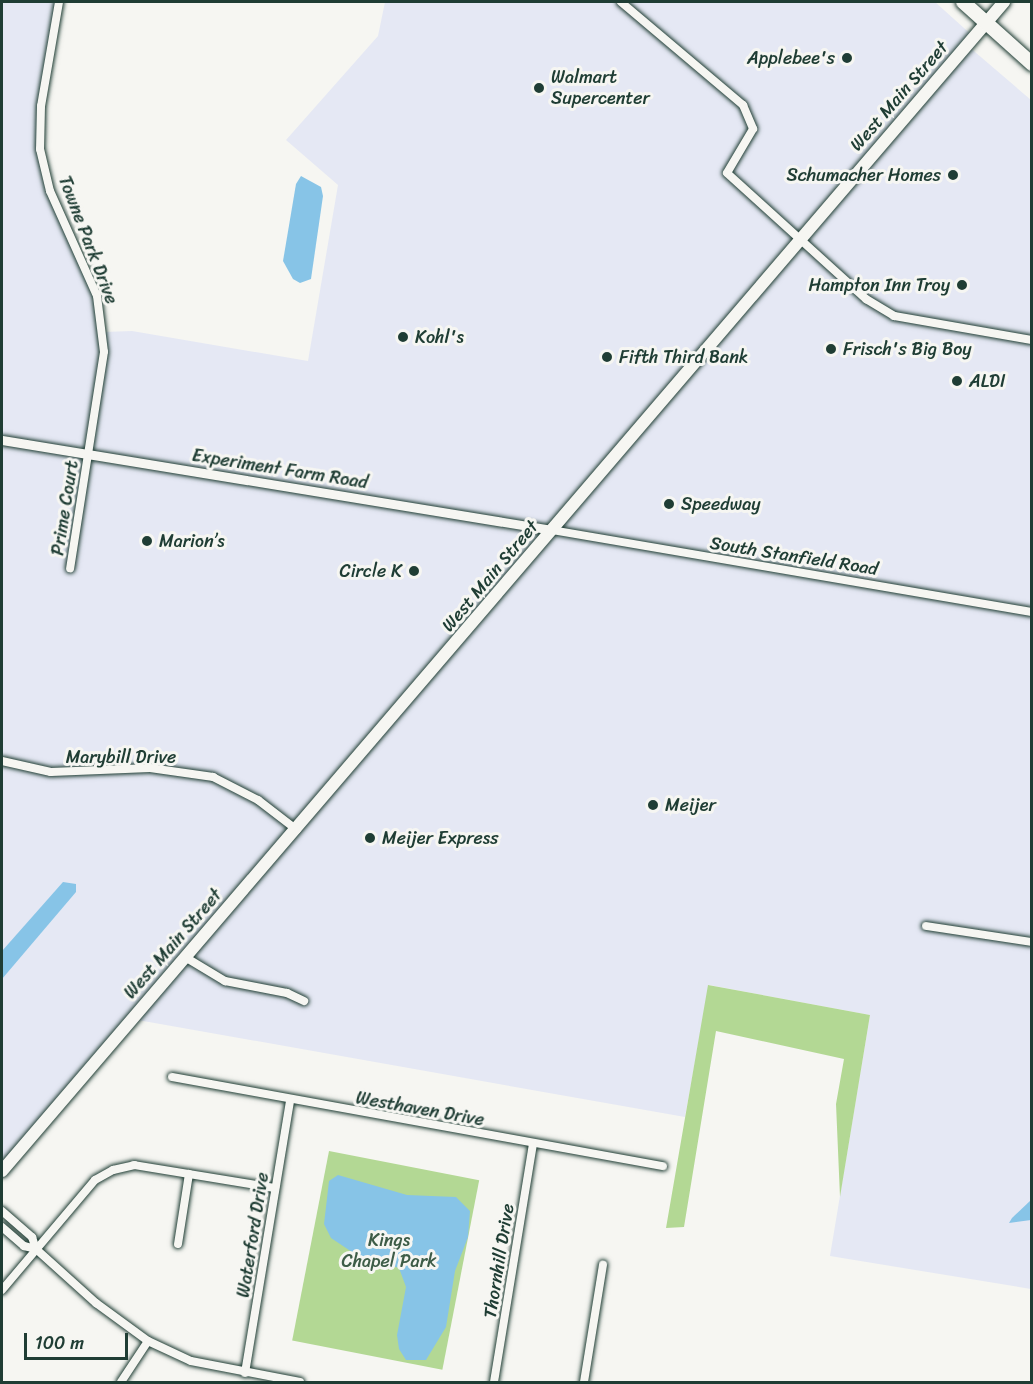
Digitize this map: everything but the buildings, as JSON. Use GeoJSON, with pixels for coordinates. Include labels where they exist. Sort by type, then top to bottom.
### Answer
{"type":"FeatureCollection","features":[{"type":"Feature","properties":{"kind":"highway"},"geometry":{"type":"LineString","coordinates":[[963,2],[985,25],[1032,63]]}},
{"type":"Feature","properties":{"kind":"main road","name":"West Main Street"},"geometry":{"type":"LineString","coordinates":[[2,1171],[297,830],[800,238],[1004,2]]}},
{"type":"Feature","properties":{"kind":"street","name":"Towne Park Drive"},"geometry":{"type":"LineString","coordinates":[[59,2],[41,106],[40,149],[50,191],[101,311],[104,352],[89,454]]}},
{"type":"Feature","properties":{"kind":"street"},"geometry":{"type":"LineString","coordinates":[[621,2],[750,114],[751,139],[727,173],[866,298],[894,316],[1032,340]]}},
{"type":"Feature","properties":{"kind":"street","name":"Experiment Farm Road"},"geometry":{"type":"LineString","coordinates":[[2,440],[552,530]]}},
{"type":"Feature","properties":{"kind":"street","name":"Prime Court"},"geometry":{"type":"LineString","coordinates":[[70,568],[89,454]]}},
{"type":"Feature","properties":{"kind":"street","name":"South Stanfield Road"},"geometry":{"type":"LineString","coordinates":[[552,530],[1032,612]]}},
{"type":"Feature","properties":{"kind":"street","name":"Marybill Drive"},"geometry":{"type":"LineString","coordinates":[[2,760],[51,771],[150,768],[213,777],[258,800],[297,830]]}},
{"type":"Feature","properties":{"kind":"street"},"geometry":{"type":"LineString","coordinates":[[926,926],[1032,942]]}},
{"type":"Feature","properties":{"kind":"street"},"geometry":{"type":"LineString","coordinates":[[185,957],[225,981],[287,993],[304,1001]]}},
{"type":"Feature","properties":{"kind":"street","name":"Westhaven Drive"},"geometry":{"type":"LineString","coordinates":[[172,1077],[290,1101],[663,1166]]}},
{"type":"Feature","properties":{"kind":"street","name":"Waterford Drive"},"geometry":{"type":"LineString","coordinates":[[245,1373],[290,1101]]}},
{"type":"Feature","properties":{"kind":"street","name":"Thornhill Drive"},"geometry":{"type":"LineString","coordinates":[[494,1383],[533,1145]]}},
{"type":"Feature","properties":{"kind":"street"},"geometry":{"type":"LineString","coordinates":[[2,1290],[95,1180],[113,1170],[134,1166],[275,1188]]}},
{"type":"Feature","properties":{"kind":"street"},"geometry":{"type":"LineString","coordinates":[[178,1244],[189,1174]]}},
{"type":"Feature","properties":{"kind":"street"},"geometry":{"type":"LineString","coordinates":[[2,1211],[32,1238],[36,1249]]}},
{"type":"Feature","properties":{"kind":"street"},"geometry":{"type":"LineString","coordinates":[[2,1227],[24,1246],[36,1249],[96,1303],[148,1341],[191,1361],[300,1383]]}},
{"type":"Feature","properties":{"kind":"street"},"geometry":{"type":"LineString","coordinates":[[584,1383],[603,1265]]}},
{"type":"Feature","properties":{"kind":"street"},"geometry":{"type":"LineString","coordinates":[[121,1383],[148,1341]]}},
{"type":"Feature","properties":{"kind":"shaded area"},"geometry":{"type":"Polygon","coordinates":[[[2,2],[59,2],[41,106],[45,171],[97,296],[104,332],[132,331],[308,361],[338,185],[286,140],[378,36],[385,2],[935,2],[974,37],[968,46],[1031,100],[1031,1289],[830,1256],[870,1015],[709,985],[685,1117],[132,1019],[2,1171],[2,2]]]}},
{"type":"Feature","properties":{"kind":"green space"},"geometry":{"type":"Polygon","coordinates":[[[708,985],[870,1015],[840,1197],[836,1104],[844,1059],[716,1031],[684,1227],[666,1228],[708,985]]]}},
{"type":"Feature","properties":{"kind":"green space","name":"Kings Chapel Park"},"geometry":{"type":"Polygon","coordinates":[[[329,1151],[479,1180],[442,1370],[292,1340],[329,1151]]]}},
{"type":"Feature","properties":{"kind":"water"},"geometry":{"type":"Polygon","coordinates":[[[301,176],[321,187],[323,196],[311,279],[300,283],[293,279],[283,261],[296,184],[301,176]]]}},
{"type":"Feature","properties":{"kind":"water"},"geometry":{"type":"Polygon","coordinates":[[[63,882],[76,884],[76,892],[2,979],[2,951],[63,882]]]}},
{"type":"Feature","properties":{"kind":"water"},"geometry":{"type":"Polygon","coordinates":[[[338,1175],[407,1195],[456,1197],[470,1211],[468,1237],[455,1271],[446,1327],[426,1360],[406,1360],[399,1349],[397,1335],[406,1287],[399,1268],[355,1254],[331,1238],[324,1224],[329,1181],[338,1175]]]}},
{"type":"Feature","properties":{"kind":"water"},"geometry":{"type":"Polygon","coordinates":[[[1031,1200],[1031,1220],[1009,1223],[1012,1218],[1031,1200]]]}},
{"type":"Feature","properties":{"kind":"place","name":"Applebee's"},"geometry":{"type":"Point","coordinates":[847,58]}},
{"type":"Feature","properties":{"kind":"place","name":"Walmart Supercenter"},"geometry":{"type":"Point","coordinates":[539,88]}},
{"type":"Feature","properties":{"kind":"place","name":"Schumacher Homes"},"geometry":{"type":"Point","coordinates":[953,175]}},
{"type":"Feature","properties":{"kind":"place","name":"Hampton Inn Troy"},"geometry":{"type":"Point","coordinates":[962,285]}},
{"type":"Feature","properties":{"kind":"place","name":"Kohl's"},"geometry":{"type":"Point","coordinates":[403,337]}},
{"type":"Feature","properties":{"kind":"place","name":"Frisch's Big Boy"},"geometry":{"type":"Point","coordinates":[831,349]}},
{"type":"Feature","properties":{"kind":"place","name":"Fifth Third Bank"},"geometry":{"type":"Point","coordinates":[607,357]}},
{"type":"Feature","properties":{"kind":"place","name":"ALDI"},"geometry":{"type":"Point","coordinates":[957,381]}},
{"type":"Feature","properties":{"kind":"place","name":"Speedway"},"geometry":{"type":"Point","coordinates":[669,504]}},
{"type":"Feature","properties":{"kind":"place","name":"Marion’s"},"geometry":{"type":"Point","coordinates":[147,541]}},
{"type":"Feature","properties":{"kind":"place","name":"Circle K"},"geometry":{"type":"Point","coordinates":[414,571]}},
{"type":"Feature","properties":{"kind":"place","name":"Meijer"},"geometry":{"type":"Point","coordinates":[653,805]}},
{"type":"Feature","properties":{"kind":"place","name":"Meijer Express"},"geometry":{"type":"Point","coordinates":[370,838]}}]}
